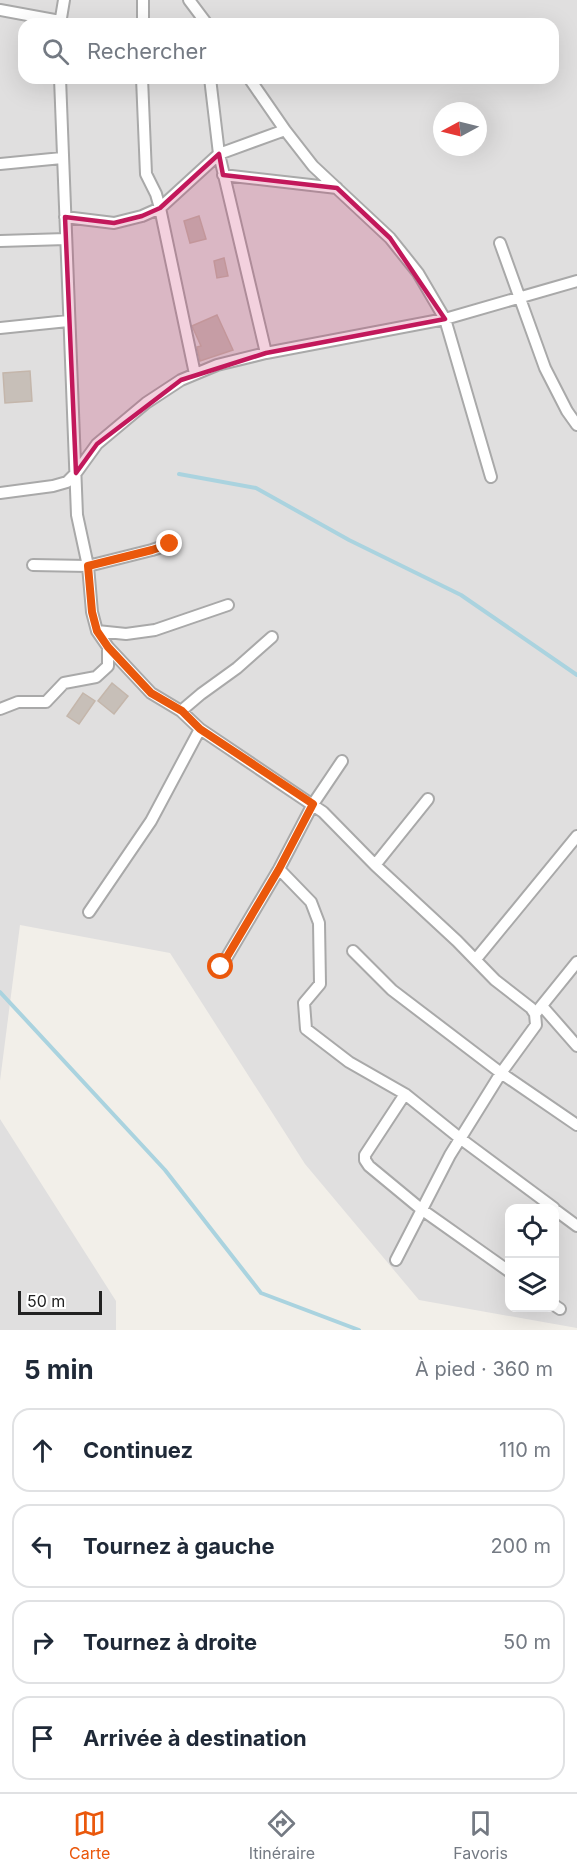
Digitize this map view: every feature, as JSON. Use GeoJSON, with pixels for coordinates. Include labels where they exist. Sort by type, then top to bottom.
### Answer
{"type":"FeatureCollection","features":[{"type":"Feature","properties":{"kind":"street"},"geometry":{"type":"LineString","coordinates":[[61,18],[64,0]]}},
{"type":"Feature","properties":{"kind":"street"},"geometry":{"type":"LineString","coordinates":[[143,0],[143,18]]}},
{"type":"Feature","properties":{"kind":"street"},"geometry":{"type":"LineString","coordinates":[[189,0],[202,18]]}},
{"type":"Feature","properties":{"kind":"street"},"geometry":{"type":"LineString","coordinates":[[0,10],[40,18]]}},
{"type":"Feature","properties":{"kind":"street"},"geometry":{"type":"LineString","coordinates":[[60,84],[77,515],[88,566],[92,612],[97,631],[108,647],[151,693],[182,711],[200,729],[313,804],[476,959],[495,980],[539,1010],[577,1046]]}},
{"type":"Feature","properties":{"kind":"street"},"geometry":{"type":"LineString","coordinates":[[142,84],[146,174],[160,208],[195,374]]}},
{"type":"Feature","properties":{"kind":"street"},"geometry":{"type":"LineString","coordinates":[[211,84],[223,175],[266,353]]}},
{"type":"Feature","properties":{"kind":"street"},"geometry":{"type":"LineString","coordinates":[[253,84],[313,166],[390,238],[418,273],[445,319],[491,477]]}},
{"type":"Feature","properties":{"kind":"street"},"geometry":{"type":"LineString","coordinates":[[64,217],[114,223],[142,216],[160,208],[219,154],[285,130]]}},
{"type":"Feature","properties":{"kind":"street"},"geometry":{"type":"LineString","coordinates":[[0,164],[62,158]]}},
{"type":"Feature","properties":{"kind":"street"},"geometry":{"type":"LineString","coordinates":[[223,175],[337,188]]}},
{"type":"Feature","properties":{"kind":"street"},"geometry":{"type":"LineString","coordinates":[[0,241],[66,238]]}},
{"type":"Feature","properties":{"kind":"street"},"geometry":{"type":"LineString","coordinates":[[500,243],[545,368],[567,411],[577,425]]}},
{"type":"Feature","properties":{"kind":"street"},"geometry":{"type":"LineString","coordinates":[[0,493],[67,482],[97,444],[146,403],[181,380],[217,365],[266,353],[445,319],[577,281]]}},
{"type":"Feature","properties":{"kind":"street"},"geometry":{"type":"LineString","coordinates":[[0,328],[68,321]]}},
{"type":"Feature","properties":{"kind":"street"},"geometry":{"type":"LineString","coordinates":[[33,565],[88,566],[170,544]]}},
{"type":"Feature","properties":{"kind":"street"},"geometry":{"type":"LineString","coordinates":[[97,631],[126,634],[155,630],[228,605]]}},
{"type":"Feature","properties":{"kind":"street"},"geometry":{"type":"LineString","coordinates":[[182,711],[272,637]]}},
{"type":"Feature","properties":{"kind":"street"},"geometry":{"type":"LineString","coordinates":[[0,709],[18,702],[46,702],[63,683],[96,677],[108,666],[108,647]]}},
{"type":"Feature","properties":{"kind":"street"},"geometry":{"type":"LineString","coordinates":[[89,912],[151,821],[200,729]]}},
{"type":"Feature","properties":{"kind":"street"},"geometry":{"type":"LineString","coordinates":[[221,967],[279,869],[313,804],[342,761]]}},
{"type":"Feature","properties":{"kind":"street"},"geometry":{"type":"LineString","coordinates":[[375,865],[428,800]]}},
{"type":"Feature","properties":{"kind":"street"},"geometry":{"type":"LineString","coordinates":[[476,959],[577,836]]}},
{"type":"Feature","properties":{"kind":"street"},"geometry":{"type":"LineString","coordinates":[[279,869],[311,902],[319,923],[320,984],[304,1003],[306,1029],[350,1062],[405,1094],[547,1204]]}},
{"type":"Feature","properties":{"kind":"street"},"geometry":{"type":"LineString","coordinates":[[353,951],[392,990],[501,1073],[577,1125]]}},
{"type":"Feature","properties":{"kind":"street"},"geometry":{"type":"LineString","coordinates":[[396,1260],[450,1155],[501,1073],[536,1025],[539,1010],[577,962]]}},
{"type":"Feature","properties":{"kind":"street"},"geometry":{"type":"LineString","coordinates":[[405,1094],[365,1155],[365,1160],[369,1166],[422,1209],[505,1268]]}},
{"type":"Feature","properties":{"kind":"street"},"geometry":{"type":"LineString","coordinates":[[559,1213],[577,1226]]}},
{"type":"Feature","properties":{"kind":"highlighted area"},"geometry":{"type":"Polygon","coordinates":[[[219,154],[223,175],[337,188],[390,238],[445,319],[266,353],[181,380],[97,444],[76,473],[65,217],[114,223],[142,216],[160,208],[219,154]]]}},
{"type":"Feature","properties":{"kind":"shaded area"},"geometry":{"type":"Polygon","coordinates":[[[0,0],[577,0],[577,1328],[419,1300],[305,1164],[170,953],[20,925],[0,1081],[0,0]]]}},
{"type":"Feature","properties":{"kind":"shaded area"},"geometry":{"type":"Polygon","coordinates":[[[0,1119],[116,1301],[116,1330],[0,1330],[0,1119]]]}},
{"type":"Feature","properties":{"kind":"building"},"geometry":{"type":"Polygon","coordinates":[[[199,216],[206,239],[190,243],[184,221],[199,216]]]}},
{"type":"Feature","properties":{"kind":"building"},"geometry":{"type":"Polygon","coordinates":[[[224,258],[228,276],[217,278],[214,261],[224,258]]]}},
{"type":"Feature","properties":{"kind":"building"},"geometry":{"type":"Polygon","coordinates":[[[217,315],[233,350],[200,361],[197,347],[201,346],[192,326],[217,315]]]}},
{"type":"Feature","properties":{"kind":"building"},"geometry":{"type":"Polygon","coordinates":[[[30,371],[32,401],[5,403],[3,373],[30,371]]]}},
{"type":"Feature","properties":{"kind":"building"},"geometry":{"type":"Polygon","coordinates":[[[112,683],[128,696],[114,714],[98,701],[112,683]]]}},
{"type":"Feature","properties":{"kind":"building"},"geometry":{"type":"Polygon","coordinates":[[[83,693],[95,701],[79,724],[67,716],[83,693]]]}},
{"type":"Feature","properties":{"kind":"waterway"},"geometry":{"type":"LineString","coordinates":[[179,474],[256,488],[349,540],[461,595],[577,675]]}},
{"type":"Feature","properties":{"kind":"waterway"},"geometry":{"type":"LineString","coordinates":[[0,992],[165,1170],[261,1293],[359,1330]]}},
{"type":"Feature","properties":{"kind":"route"},"geometry":{"type":"LineString","coordinates":[[170,544],[88,566],[92,612],[97,631],[108,647],[151,693],[182,711],[200,729],[313,804],[279,869],[221,967]]}}]}
